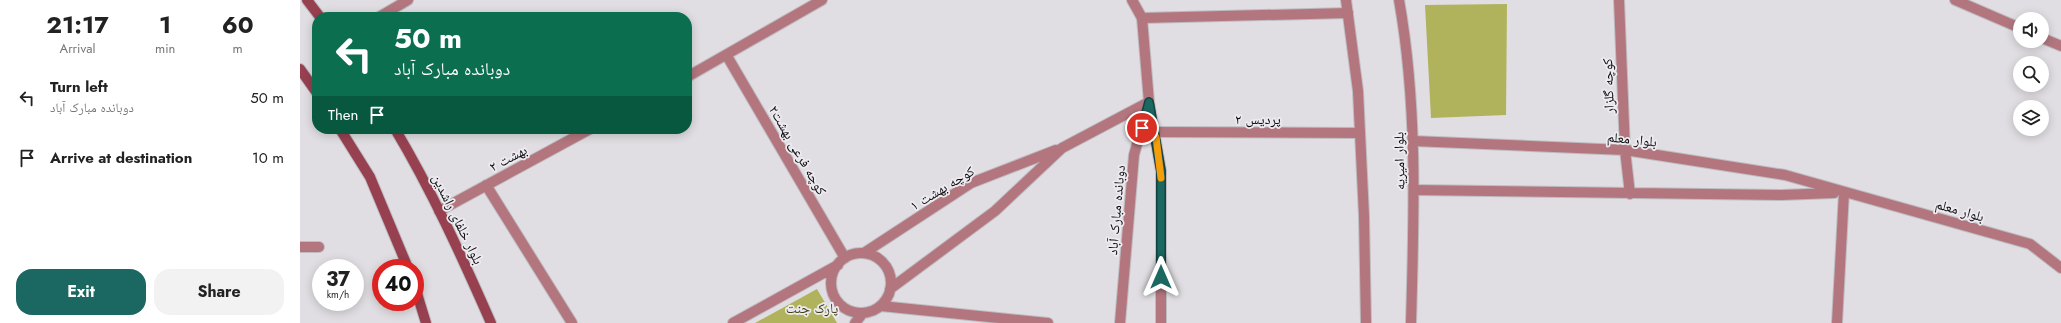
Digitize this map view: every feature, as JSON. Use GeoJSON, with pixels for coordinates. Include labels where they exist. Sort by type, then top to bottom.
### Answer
{"type":"FeatureCollection","features":[{"type":"Feature","properties":{"kind":"main road"},"geometry":{"type":"LineString","coordinates":[[307,0],[316,12]]}},
{"type":"Feature","properties":{"kind":"main road"},"geometry":{"type":"LineString","coordinates":[[300,69],[312,86]]}},
{"type":"Feature","properties":{"kind":"main road"},"geometry":{"type":"LineString","coordinates":[[343,134],[370,177],[404,259]]}},
{"type":"Feature","properties":{"kind":"main road","name":"بلوار خلفای راشدین"},"geometry":{"type":"LineString","coordinates":[[398,134],[412,157],[439,211],[491,323]]}},
{"type":"Feature","properties":{"kind":"main road"},"geometry":{"type":"LineString","coordinates":[[422,311],[426,323]]}},
{"type":"Feature","properties":{"kind":"street"},"geometry":{"type":"LineString","coordinates":[[388,12],[408,0]]}},
{"type":"Feature","properties":{"kind":"street"},"geometry":{"type":"LineString","coordinates":[[692,74],[727,56],[822,0]]}},
{"type":"Feature","properties":{"kind":"street","name":"دوبانده مبارک آباد"},"geometry":{"type":"LineString","coordinates":[[1132,0],[1142,18],[1149,102],[1156,132],[1161,171],[1162,323]]}},
{"type":"Feature","properties":{"kind":"street"},"geometry":{"type":"LineString","coordinates":[[1346,0],[1358,91],[1364,216],[1366,323]]}},
{"type":"Feature","properties":{"kind":"street","name":"بلوار امیریه"},"geometry":{"type":"LineString","coordinates":[[1399,0],[1405,35],[1413,141],[1414,190],[1411,323]]}},
{"type":"Feature","properties":{"kind":"street","name":"کوچه گلزار"},"geometry":{"type":"LineString","coordinates":[[1619,0],[1625,150],[1630,194]]}},
{"type":"Feature","properties":{"kind":"street"},"geometry":{"type":"LineString","coordinates":[[1955,0],[2013,25]]}},
{"type":"Feature","properties":{"kind":"street"},"geometry":{"type":"LineString","coordinates":[[1142,18],[1348,13]]}},
{"type":"Feature","properties":{"kind":"street"},"geometry":{"type":"LineString","coordinates":[[2049,41],[2061,46]]}},
{"type":"Feature","properties":{"kind":"street","name":"کوچه فرعی بهشت۲"},"geometry":{"type":"LineString","coordinates":[[727,56],[841,262]]}},
{"type":"Feature","properties":{"kind":"street"},"geometry":{"type":"LineString","coordinates":[[890,289],[995,211],[1062,148],[1149,102]]}},
{"type":"Feature","properties":{"kind":"street","name":"دوبانده مبارک آباد"},"geometry":{"type":"LineString","coordinates":[[1120,323],[1134,155],[1149,102]]}},
{"type":"Feature","properties":{"kind":"street","name":"پردیس ۲"},"geometry":{"type":"LineString","coordinates":[[1156,132],[1360,133]]}},
{"type":"Feature","properties":{"kind":"street","name":"بهشت ۲"},"geometry":{"type":"LineString","coordinates":[[439,211],[581,134]]}},
{"type":"Feature","properties":{"kind":"street","name":"بلوار معلم"},"geometry":{"type":"LineString","coordinates":[[1413,141],[1625,150],[1785,176],[2030,244],[2061,268]]}},
{"type":"Feature","properties":{"kind":"street","name":"کوچه بهشت ۱"},"geometry":{"type":"LineString","coordinates":[[864,254],[971,183],[1062,148]]}},
{"type":"Feature","properties":{"kind":"street"},"geometry":{"type":"LineString","coordinates":[[486,185],[572,323]]}},
{"type":"Feature","properties":{"kind":"street","name":"بلوار معلم"},"geometry":{"type":"LineString","coordinates":[[1414,190],[1781,195],[1844,192]]}},
{"type":"Feature","properties":{"kind":"street"},"geometry":{"type":"LineString","coordinates":[[1837,323],[1844,192]]}},
{"type":"Feature","properties":{"kind":"street"},"geometry":{"type":"LineString","coordinates":[[300,247],[319,247]]}},
{"type":"Feature","properties":{"kind":"street"},"geometry":{"type":"LineString","coordinates":[[733,323],[854,254],[874,256],[882,262],[888,270],[891,279],[890,289],[887,298],[881,306]]}},
{"type":"Feature","properties":{"kind":"street"},"geometry":{"type":"LineString","coordinates":[[841,262],[833,274],[831,283],[833,293],[838,302],[844,308],[854,312],[863,313],[881,306],[1048,323]]}},
{"type":"Feature","properties":{"kind":"street"},"geometry":{"type":"LineString","coordinates":[[855,323],[863,313]]}},
{"type":"Feature","properties":{"kind":"green space"},"geometry":{"type":"Polygon","coordinates":[[[1507,4],[1506,115],[1431,118],[1425,5],[1507,4]]]}},
{"type":"Feature","properties":{"kind":"green space","name":"پارک جنت"},"geometry":{"type":"Polygon","coordinates":[[[817,289],[837,323],[755,323],[817,289]]]}},
{"type":"Feature","properties":{"kind":"slow traffic"},"geometry":{"type":"LineString","coordinates":[[1156,137],[1161,178]]}},
{"type":"Feature","properties":{"kind":"route"},"geometry":{"type":"LineString","coordinates":[[1142,128],[1149,102],[1156,132],[1161,171],[1161,277]]}}]}
